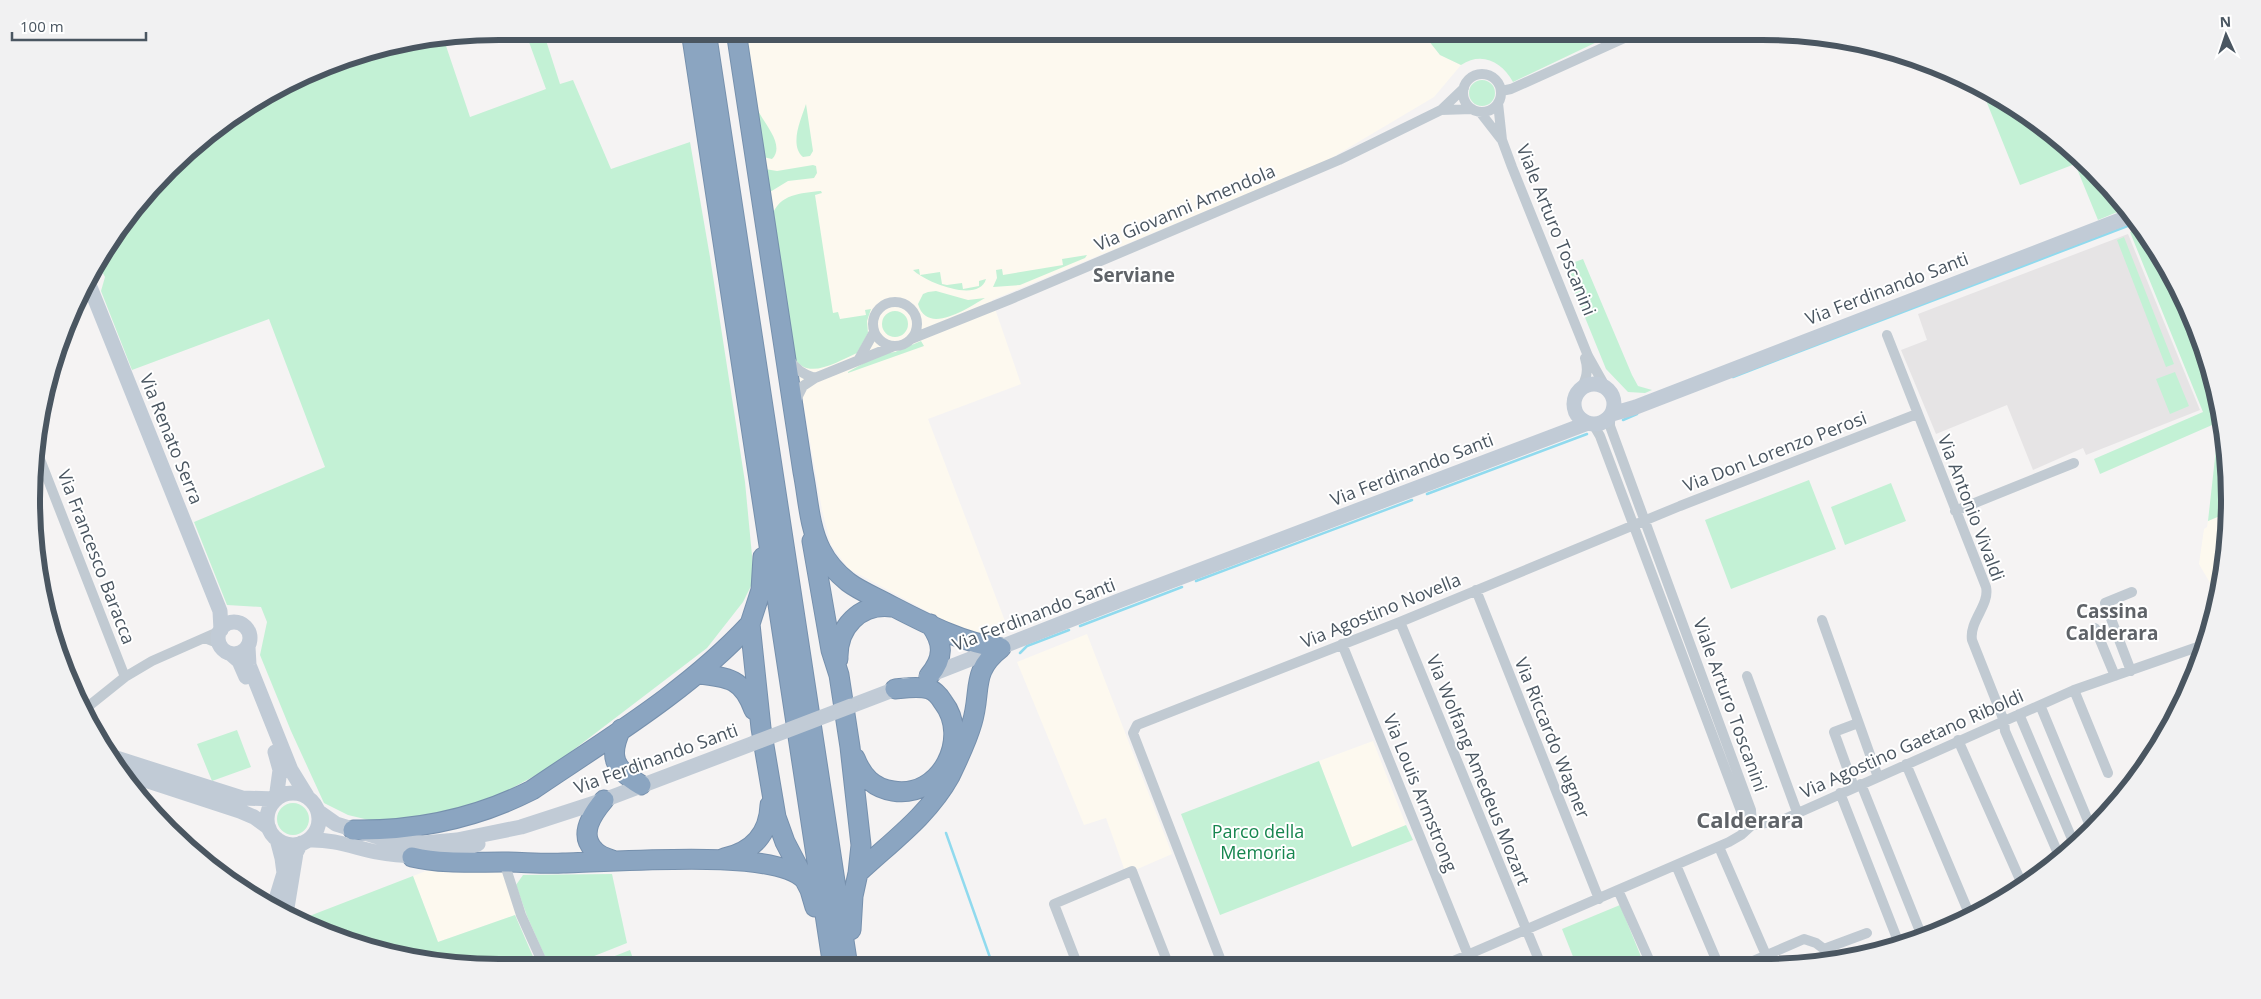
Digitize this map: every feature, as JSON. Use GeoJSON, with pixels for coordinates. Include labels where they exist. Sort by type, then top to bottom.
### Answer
{"type":"FeatureCollection","features":[{"type":"Feature","properties":{"kind":"highway"},"geometry":{"type":"LineString","coordinates":[[692,40],[767,530],[837,959]]}},
{"type":"Feature","properties":{"kind":"highway"},"geometry":{"type":"LineString","coordinates":[[707,40],[837,959]]}},
{"type":"Feature","properties":{"kind":"highway"},"geometry":{"type":"LineString","coordinates":[[737,40],[785,350],[815,562],[831,650],[839,675]]}},
{"type":"Feature","properties":{"kind":"highway"},"geometry":{"type":"LineString","coordinates":[[803,472],[815,536],[833,568],[847,582],[930,624],[978,644],[1001,648]]}},
{"type":"Feature","properties":{"kind":"highway"},"geometry":{"type":"LineString","coordinates":[[757,735],[750,624],[761,590],[764,572],[762,541],[767,530]]}},
{"type":"Feature","properties":{"kind":"highway"},"geometry":{"type":"LineString","coordinates":[[852,959],[850,920],[861,845],[850,747],[839,675],[839,643],[847,625],[865,610],[883,606],[896,608]]}},
{"type":"Feature","properties":{"kind":"highway"},"geometry":{"type":"LineString","coordinates":[[353,830],[385,830],[424,826],[489,810],[532,790],[698,674],[725,651],[750,624]]}},
{"type":"Feature","properties":{"kind":"highway"},"geometry":{"type":"LineString","coordinates":[[929,676],[939,662],[941,650],[939,637],[930,624]]}},
{"type":"Feature","properties":{"kind":"highway"},"geometry":{"type":"LineString","coordinates":[[858,873],[911,826],[949,777],[972,724],[981,668],[989,657],[1001,648]]}},
{"type":"Feature","properties":{"kind":"highway"},"geometry":{"type":"LineString","coordinates":[[698,674],[720,676],[736,681],[748,694],[776,817],[784,842],[807,883],[815,905],[823,951],[831,959]]}},
{"type":"Feature","properties":{"kind":"highway"},"geometry":{"type":"LineString","coordinates":[[850,747],[861,772],[872,783],[886,790],[900,793],[927,785],[947,764],[953,751],[955,737],[954,722],[948,708],[940,697],[930,689],[912,687],[895,689]]}},
{"type":"Feature","properties":{"kind":"highway"},"geometry":{"type":"LineString","coordinates":[[621,729],[614,745],[614,758],[618,768],[641,785]]}},
{"type":"Feature","properties":{"kind":"highway"},"geometry":{"type":"LineString","coordinates":[[716,860],[744,852],[762,836],[769,816],[770,788]]}},
{"type":"Feature","properties":{"kind":"highway"},"geometry":{"type":"LineString","coordinates":[[604,800],[588,822],[587,837],[594,850],[612,860]]}},
{"type":"Feature","properties":{"kind":"highway"},"geometry":{"type":"LineString","coordinates":[[412,858],[438,862],[563,864],[612,860],[716,860],[784,868],[799,874],[807,883]]}},
{"type":"Feature","properties":{"kind":"main road","name":"Via Ferdinando Santi"},"geometry":{"type":"LineString","coordinates":[[1611,416],[2125,218]]}},
{"type":"Feature","properties":{"kind":"main road","name":"Via Renato Serra"},"geometry":{"type":"LineString","coordinates":[[91,289],[220,610],[223,640]]}},
{"type":"Feature","properties":{"kind":"main road"},"geometry":{"type":"LineString","coordinates":[[1595,384],[1609,391],[1615,405],[1611,416],[1604,422],[1591,424],[1579,418],[1575,410],[1575,398],[1581,389],[1595,384]]}},
{"type":"Feature","properties":{"kind":"main road","name":"Via Ferdinando Santi"},"geometry":{"type":"LineString","coordinates":[[1609,391],[1619,398],[1633,400],[1654,398]]}},
{"type":"Feature","properties":{"kind":"main road"},"geometry":{"type":"LineString","coordinates":[[1559,434],[1568,424],[1575,410]]}},
{"type":"Feature","properties":{"kind":"main road","name":"Via Ferdinando Santi"},"geometry":{"type":"LineString","coordinates":[[521,827],[604,800],[757,735],[851,706],[1559,434],[1591,424]]}},
{"type":"Feature","properties":{"kind":"main road","name":"Via Renato Serra"},"geometry":{"type":"LineString","coordinates":[[220,610],[235,622]]}},
{"type":"Feature","properties":{"kind":"main road"},"geometry":{"type":"LineString","coordinates":[[279,902],[284,873],[282,858],[267,814],[276,799],[280,770],[278,758],[242,667],[223,640],[226,625],[235,622],[243,625],[248,630],[250,639],[248,647],[249,665],[291,770],[307,796],[325,818],[353,830],[391,842],[424,843],[457,840],[521,827]]}},
{"type":"Feature","properties":{"kind":"main road"},"geometry":{"type":"LineString","coordinates":[[223,640],[240,653],[248,647]]}},
{"type":"Feature","properties":{"kind":"main road"},"geometry":{"type":"LineString","coordinates":[[120,759],[242,798],[276,799],[290,793],[307,796]]}},
{"type":"Feature","properties":{"kind":"main road"},"geometry":{"type":"LineString","coordinates":[[133,776],[244,813],[262,822],[273,833],[289,844],[330,840],[377,852],[412,858],[437,856],[456,851],[521,827]]}},
{"type":"Feature","properties":{"kind":"main road"},"geometry":{"type":"LineString","coordinates":[[280,902],[296,853],[318,827],[319,812]]}},
{"type":"Feature","properties":{"kind":"street"},"geometry":{"type":"LineString","coordinates":[[1501,91],[1511,89],[1620,40]]}},
{"type":"Feature","properties":{"kind":"street"},"geometry":{"type":"LineString","coordinates":[[1486,74],[1496,80],[1501,91],[1498,103],[1488,111],[1476,110],[1465,100],[1464,88],[1470,79],[1477,75],[1486,74]]}},
{"type":"Feature","properties":{"kind":"street","name":"Via Giovanni Amendola"},"geometry":{"type":"LineString","coordinates":[[911,339],[1316,170],[1441,110],[1464,88]]}},
{"type":"Feature","properties":{"kind":"street","name":"Viale Arturo Toscanini"},"geometry":{"type":"LineString","coordinates":[[1498,103],[1502,140],[1588,356],[1609,391]]}},
{"type":"Feature","properties":{"kind":"street","name":"Via Giovanni Amendola"},"geometry":{"type":"LineString","coordinates":[[1441,110],[1476,110]]}},
{"type":"Feature","properties":{"kind":"street","name":"Viale Arturo Toscanini"},"geometry":{"type":"LineString","coordinates":[[1476,110],[1502,140]]}},
{"type":"Feature","properties":{"kind":"street"},"geometry":{"type":"LineString","coordinates":[[859,359],[874,332],[873,321],[875,314],[887,304],[898,302],[906,305],[916,319],[939,328]]}},
{"type":"Feature","properties":{"kind":"street"},"geometry":{"type":"LineString","coordinates":[[793,408],[796,396],[803,386],[815,378],[859,359],[901,345],[911,339],[916,332],[916,319]]}},
{"type":"Feature","properties":{"kind":"street"},"geometry":{"type":"LineString","coordinates":[[874,332],[883,342],[894,346]]}},
{"type":"Feature","properties":{"kind":"street","name":"Viale Arturo Toscanini"},"geometry":{"type":"LineString","coordinates":[[1580,333],[1587,370],[1581,389]]}},
{"type":"Feature","properties":{"kind":"street","name":"Via Antonio Vivaldi"},"geometry":{"type":"LineString","coordinates":[[1887,335],[1987,591],[1972,630],[1972,635],[2004,723],[2057,851]]}},
{"type":"Feature","properties":{"kind":"street"},"geometry":{"type":"LineString","coordinates":[[785,350],[794,367],[802,374],[815,378]]}},
{"type":"Feature","properties":{"kind":"street","name":"Via Don Lorenzo Perosi"},"geometry":{"type":"LineString","coordinates":[[1645,522],[1778,467],[1917,414]]}},
{"type":"Feature","properties":{"kind":"street","name":"Viale Arturo Toscanini"},"geometry":{"type":"LineString","coordinates":[[1611,416],[1610,426],[1751,810],[1752,825]]}},
{"type":"Feature","properties":{"kind":"street","name":"Viale Arturo Toscanini"},"geometry":{"type":"LineString","coordinates":[[1591,424],[1600,436],[1741,811],[1752,825]]}},
{"type":"Feature","properties":{"kind":"street","name":"Via Francesco Baracca"},"geometry":{"type":"LineString","coordinates":[[42,463],[125,677]]}},
{"type":"Feature","properties":{"kind":"street"},"geometry":{"type":"LineString","coordinates":[[1955,511],[2074,463]]}},
{"type":"Feature","properties":{"kind":"street","name":"Via Agostino Novella"},"geometry":{"type":"LineString","coordinates":[[1220,959],[1133,733],[1137,725],[1400,622],[1645,522]]}},
{"type":"Feature","properties":{"kind":"street","name":"Via Riccardo Wagner"},"geometry":{"type":"LineString","coordinates":[[1476,590],[1599,899]]}},
{"type":"Feature","properties":{"kind":"street"},"geometry":{"type":"LineString","coordinates":[[2131,671],[2105,603],[2132,592]]}},
{"type":"Feature","properties":{"kind":"street"},"geometry":{"type":"LineString","coordinates":[[1822,620],[1878,777]]}},
{"type":"Feature","properties":{"kind":"street","name":"Via Wolfang Amedeus Mozart"},"geometry":{"type":"LineString","coordinates":[[1400,622],[1538,959]]}},
{"type":"Feature","properties":{"kind":"street"},"geometry":{"type":"LineString","coordinates":[[2095,628],[2114,676]]}},
{"type":"Feature","properties":{"kind":"street"},"geometry":{"type":"LineString","coordinates":[[89,706],[125,677],[158,658],[205,638],[223,640]]}},
{"type":"Feature","properties":{"kind":"street","name":"Via Louis Armstrong"},"geometry":{"type":"LineString","coordinates":[[1342,644],[1468,955]]}},
{"type":"Feature","properties":{"kind":"street","name":"Via Agostino Gaetano Riboldi"},"geometry":{"type":"LineString","coordinates":[[1458,959],[1718,847],[1741,835],[1752,825],[1780,821],[1840,793],[1907,766],[1958,740],[2004,723],[2040,704],[2074,690],[2197,647]]}},
{"type":"Feature","properties":{"kind":"street"},"geometry":{"type":"LineString","coordinates":[[1747,676],[1797,812]]}},
{"type":"Feature","properties":{"kind":"street"},"geometry":{"type":"LineString","coordinates":[[2074,690],[2108,773]]}},
{"type":"Feature","properties":{"kind":"street"},"geometry":{"type":"LineString","coordinates":[[2040,704],[2088,822]]}},
{"type":"Feature","properties":{"kind":"street"},"geometry":{"type":"LineString","coordinates":[[2019,714],[2072,838]]}},
{"type":"Feature","properties":{"kind":"street"},"geometry":{"type":"LineString","coordinates":[[1858,723],[1834,732],[1920,931]]}},
{"type":"Feature","properties":{"kind":"street"},"geometry":{"type":"LineString","coordinates":[[1958,740],[2020,880]]}},
{"type":"Feature","properties":{"kind":"street"},"geometry":{"type":"LineString","coordinates":[[1907,766],[1968,910]]}},
{"type":"Feature","properties":{"kind":"street"},"geometry":{"type":"LineString","coordinates":[[1840,793],[1897,938]]}},
{"type":"Feature","properties":{"kind":"street"},"geometry":{"type":"LineString","coordinates":[[1718,847],[1766,955]]}},
{"type":"Feature","properties":{"kind":"street"},"geometry":{"type":"LineString","coordinates":[[504,862],[521,915],[541,959]]}},
{"type":"Feature","properties":{"kind":"street"},"geometry":{"type":"LineString","coordinates":[[1676,865],[1716,959]]}},
{"type":"Feature","properties":{"kind":"street"},"geometry":{"type":"LineString","coordinates":[[1075,959],[1054,904],[1132,871],[1166,959]]}},
{"type":"Feature","properties":{"kind":"street"},"geometry":{"type":"LineString","coordinates":[[1618,890],[1648,959]]}},
{"type":"Feature","properties":{"kind":"street"},"geometry":{"type":"LineString","coordinates":[[1757,959],[1804,939],[1816,943],[1824,949],[1867,933]]}},
{"type":"Feature","properties":{"kind":"shaded area"},"geometry":{"type":"Polygon","coordinates":[[[743,40],[1428,40],[1440,55],[1461,65],[1434,97],[1328,160],[992,300],[1021,384],[928,419],[1008,629],[986,637],[964,631],[849,569],[831,545],[822,510],[757,138],[743,40]]]}},
{"type":"Feature","properties":{"kind":"shaded area"},"geometry":{"type":"Polygon","coordinates":[[[2128,234],[2200,410],[2086,455],[2083,448],[2033,470],[2007,405],[1936,434],[1901,350],[1927,340],[1918,314],[2128,234]]]}},
{"type":"Feature","properties":{"kind":"shaded area"},"geometry":{"type":"Polygon","coordinates":[[[2220,516],[2213,584],[2210,583],[2199,564],[2204,529],[2207,527],[2208,521],[2220,516]]]}},
{"type":"Feature","properties":{"kind":"shaded area"},"geometry":{"type":"Polygon","coordinates":[[[1087,634],[1172,854],[1126,874],[1106,818],[1084,825],[1017,662],[1087,634]]]}},
{"type":"Feature","properties":{"kind":"shaded area"},"geometry":{"type":"Polygon","coordinates":[[[1373,741],[1406,825],[1352,847],[1319,761],[1373,741]]]}},
{"type":"Feature","properties":{"kind":"shaded area"},"geometry":{"type":"Polygon","coordinates":[[[439,866],[502,868],[518,914],[438,942],[413,876],[439,866]]]}},
{"type":"Feature","properties":{"kind":"green space"},"geometry":{"type":"Polygon","coordinates":[[[528,40],[546,40],[560,84],[573,80],[611,169],[690,142],[745,482],[753,566],[752,584],[743,602],[707,648],[551,767],[503,793],[465,808],[419,818],[373,821],[348,815],[324,803],[291,731],[260,655],[267,622],[261,607],[227,605],[194,522],[325,467],[269,319],[132,370],[101,291],[105,277],[102,271],[117,244],[135,220],[154,197],[197,154],[244,117],[296,87],[324,75],[352,64],[381,56],[445,43],[470,117],[546,89],[528,40]]]}},
{"type":"Feature","properties":{"kind":"green space"},"geometry":{"type":"Polygon","coordinates":[[[744,40],[749,40],[748,44],[754,95],[758,110],[772,134],[776,147],[776,153],[772,159],[763,157],[744,40]]]}},
{"type":"Feature","properties":{"kind":"green space"},"geometry":{"type":"Polygon","coordinates":[[[1428,40],[1601,40],[1513,82],[1503,69],[1491,61],[1476,59],[1461,65],[1440,55],[1428,40]]]}},
{"type":"Feature","properties":{"kind":"green space"},"geometry":{"type":"Polygon","coordinates":[[[1482,80],[1491,84],[1495,93],[1491,102],[1482,106],[1473,102],[1469,93],[1473,84],[1482,80]]]}},
{"type":"Feature","properties":{"kind":"green space"},"geometry":{"type":"Polygon","coordinates":[[[1985,99],[2017,117],[2075,164],[2020,185],[1985,99]]]}},
{"type":"Feature","properties":{"kind":"green space"},"geometry":{"type":"Polygon","coordinates":[[[806,104],[813,151],[810,156],[803,157],[799,152],[796,139],[806,104]]]}},
{"type":"Feature","properties":{"kind":"green space"},"geometry":{"type":"Polygon","coordinates":[[[2075,165],[2119,211],[2098,220],[2075,165]]]}},
{"type":"Feature","properties":{"kind":"green space"},"geometry":{"type":"Polygon","coordinates":[[[816,166],[817,173],[814,178],[788,181],[770,192],[765,169],[777,171],[816,166]]]}},
{"type":"Feature","properties":{"kind":"green space"},"geometry":{"type":"Polygon","coordinates":[[[821,191],[822,193],[815,195],[833,313],[838,312],[840,319],[866,315],[865,310],[871,309],[867,321],[868,333],[857,353],[815,369],[807,368],[800,364],[794,357],[772,216],[775,209],[785,199],[799,194],[821,191]]]}},
{"type":"Feature","properties":{"kind":"green space"},"geometry":{"type":"Polygon","coordinates":[[[2134,230],[2144,244],[2174,296],[2197,352],[2214,424],[2100,474],[2094,459],[2203,412],[2130,232],[2134,230]]]}},
{"type":"Feature","properties":{"kind":"green space"},"geometry":{"type":"Polygon","coordinates":[[[2124,237],[2174,364],[2166,367],[2117,240],[2124,237]]]}},
{"type":"Feature","properties":{"kind":"green space"},"geometry":{"type":"Polygon","coordinates":[[[1087,255],[1085,258],[1020,285],[993,287],[997,278],[996,270],[1002,269],[1003,275],[1063,265],[1062,259],[1087,255]]]}},
{"type":"Feature","properties":{"kind":"green space"},"geometry":{"type":"Polygon","coordinates":[[[1583,259],[1632,375],[1638,386],[1652,390],[1645,393],[1628,392],[1606,369],[1564,266],[1583,259]]]}},
{"type":"Feature","properties":{"kind":"green space"},"geometry":{"type":"Polygon","coordinates":[[[919,269],[920,275],[940,272],[942,284],[962,283],[963,289],[979,286],[979,281],[986,279],[981,286],[973,290],[963,290],[940,285],[919,275],[913,270],[919,269]]]}},
{"type":"Feature","properties":{"kind":"green space"},"geometry":{"type":"Polygon","coordinates":[[[936,291],[968,300],[985,298],[959,313],[939,319],[930,318],[923,313],[918,304],[923,294],[936,291]]]}},
{"type":"Feature","properties":{"kind":"green space"},"geometry":{"type":"Polygon","coordinates":[[[895,311],[905,314],[908,324],[905,334],[895,337],[885,334],[882,324],[885,314],[895,311]]]}},
{"type":"Feature","properties":{"kind":"green space"},"geometry":{"type":"Polygon","coordinates":[[[921,341],[924,346],[848,373],[880,354],[895,352],[921,341]]]}},
{"type":"Feature","properties":{"kind":"green space"},"geometry":{"type":"Polygon","coordinates":[[[2175,372],[2189,406],[2170,414],[2156,379],[2175,372]]]}},
{"type":"Feature","properties":{"kind":"green space"},"geometry":{"type":"Polygon","coordinates":[[[2217,440],[2220,469],[2220,516],[2208,521],[2217,440]]]}},
{"type":"Feature","properties":{"kind":"green space"},"geometry":{"type":"Polygon","coordinates":[[[1809,480],[1836,549],[1731,589],[1705,520],[1809,480]]]}},
{"type":"Feature","properties":{"kind":"green space"},"geometry":{"type":"Polygon","coordinates":[[[1891,483],[1906,521],[1845,545],[1831,507],[1891,483]]]}},
{"type":"Feature","properties":{"kind":"green space"},"geometry":{"type":"Polygon","coordinates":[[[237,730],[251,767],[212,781],[197,744],[237,730]]]}},
{"type":"Feature","properties":{"kind":"green space","name":"Parco della Memoria"},"geometry":{"type":"Polygon","coordinates":[[[1319,761],[1352,847],[1406,825],[1413,840],[1220,915],[1181,814],[1319,761]]]}},
{"type":"Feature","properties":{"kind":"green space"},"geometry":{"type":"Polygon","coordinates":[[[293,803],[304,808],[309,819],[304,830],[293,835],[282,830],[277,819],[282,808],[293,803]]]}},
{"type":"Feature","properties":{"kind":"green space"},"geometry":{"type":"Polygon","coordinates":[[[612,874],[627,943],[587,959],[546,959],[516,885],[523,875],[612,874]]]}},
{"type":"Feature","properties":{"kind":"green space"},"geometry":{"type":"Polygon","coordinates":[[[413,876],[438,942],[515,915],[534,959],[469,958],[410,950],[352,935],[307,917],[413,876]]]}},
{"type":"Feature","properties":{"kind":"green space"},"geometry":{"type":"Polygon","coordinates":[[[1620,905],[1642,959],[1574,959],[1562,929],[1620,905]]]}},
{"type":"Feature","properties":{"kind":"green space"},"geometry":{"type":"Polygon","coordinates":[[[630,950],[633,959],[607,959],[630,950]]]}},
{"type":"Feature","properties":{"kind":"waterway"},"geometry":{"type":"LineString","coordinates":[[1733,377],[2130,225]]}},
{"type":"Feature","properties":{"kind":"waterway"},"geometry":{"type":"LineString","coordinates":[[1623,420],[1637,414]]}},
{"type":"Feature","properties":{"kind":"waterway"},"geometry":{"type":"LineString","coordinates":[[1427,494],[1587,434]]}},
{"type":"Feature","properties":{"kind":"waterway"},"geometry":{"type":"LineString","coordinates":[[1196,581],[1412,500]]}},
{"type":"Feature","properties":{"kind":"waterway"},"geometry":{"type":"LineString","coordinates":[[1080,626],[1182,587]]}},
{"type":"Feature","properties":{"kind":"waterway"},"geometry":{"type":"LineString","coordinates":[[1020,653],[1027,646],[1069,630]]}},
{"type":"Feature","properties":{"kind":"waterway"},"geometry":{"type":"LineString","coordinates":[[946,833],[991,959]]}},
{"type":"Feature","properties":{"kind":"district","name":"Serviane"},"geometry":{"type":"Point","coordinates":[1134,275]}},
{"type":"Feature","properties":{"kind":"district","name":"Cassina Calderara"},"geometry":{"type":"Point","coordinates":[2112,622]}},
{"type":"Feature","properties":{"kind":"district","name":"Calderara"},"geometry":{"type":"Point","coordinates":[1750,820]}}]}
